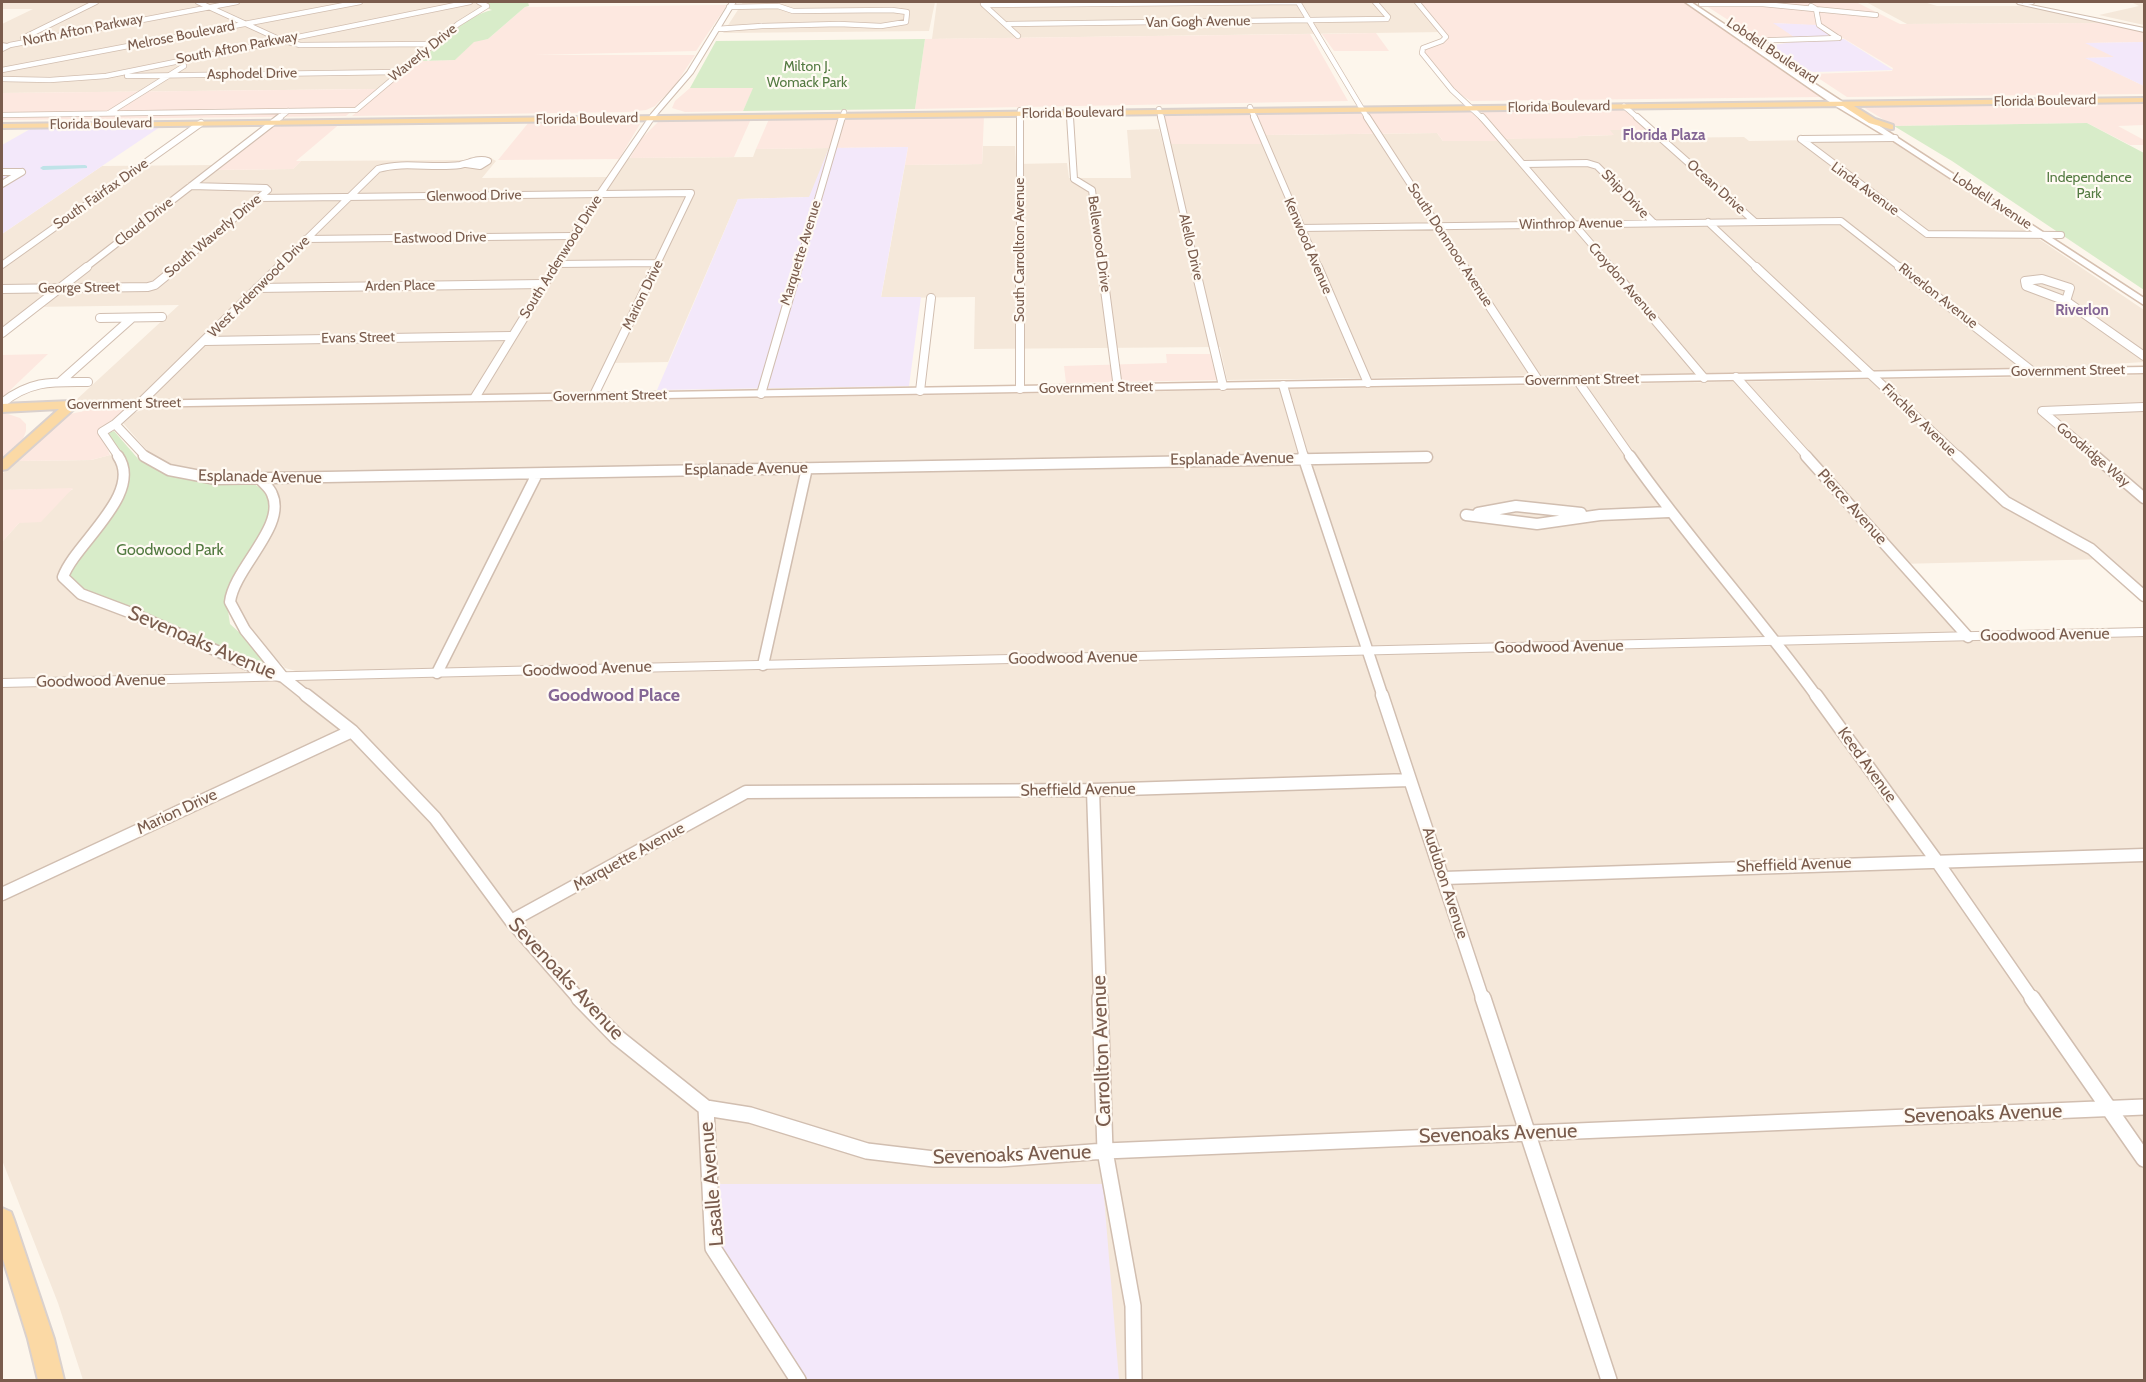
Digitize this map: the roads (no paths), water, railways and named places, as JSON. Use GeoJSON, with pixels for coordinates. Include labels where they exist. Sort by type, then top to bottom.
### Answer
{"type":"FeatureCollection","features":[{"type":"Feature","properties":{"kind":"main road","name":"Lobdell Boulevard"},"geometry":{"type":"LineString","coordinates":[[1694,3],[1715,13],[1759,42],[1841,102]]}},
{"type":"Feature","properties":{"kind":"main road","name":"Lobdell Boulevard"},"geometry":{"type":"LineString","coordinates":[[1694,3],[1747,42],[1841,102]]}},
{"type":"Feature","properties":{"kind":"main road"},"geometry":{"type":"LineString","coordinates":[[1731,31],[1759,42]]}},
{"type":"Feature","properties":{"kind":"main road"},"geometry":{"type":"LineString","coordinates":[[1747,42],[1773,52]]}},
{"type":"Feature","properties":{"kind":"main road","name":"Florida Boulevard"},"geometry":{"type":"LineString","coordinates":[[1362,108],[2145,98]]}},
{"type":"Feature","properties":{"kind":"main road","name":"Lobdell Avenue"},"geometry":{"type":"LineString","coordinates":[[1841,102],[1890,127],[2070,241]]}},
{"type":"Feature","properties":{"kind":"main road","name":"Lobdell Avenue"},"geometry":{"type":"LineString","coordinates":[[1841,102],[2145,302]]}},
{"type":"Feature","properties":{"kind":"main road","name":"Florida Boulevard"},"geometry":{"type":"LineString","coordinates":[[2,122],[131,123],[1362,108],[1409,105],[1695,104]]}},
{"type":"Feature","properties":{"kind":"main road"},"geometry":{"type":"LineString","coordinates":[[1383,109],[1409,105]]}},
{"type":"Feature","properties":{"kind":"main road","name":"Florida Boulevard"},"geometry":{"type":"LineString","coordinates":[[2,122],[275,121]]}},
{"type":"Feature","properties":{"kind":"main road"},"geometry":{"type":"LineString","coordinates":[[1895,138],[1942,159]]}},
{"type":"Feature","properties":{"kind":"main road"},"geometry":{"type":"LineString","coordinates":[[2110,267],[2145,292]]}},
{"type":"Feature","properties":{"kind":"main road","name":"Government Street"},"geometry":{"type":"LineString","coordinates":[[2,406],[2145,370]]}},
{"type":"Feature","properties":{"kind":"main road"},"geometry":{"type":"LineString","coordinates":[[2,466],[71,405]]}},
{"type":"Feature","properties":{"kind":"main road"},"geometry":{"type":"LineString","coordinates":[[2,406],[21,414],[31,422],[23,440],[28,442]]}},
{"type":"Feature","properties":{"kind":"main road"},"geometry":{"type":"LineString","coordinates":[[2,1220],[41,1339],[51,1380]]}},
{"type":"Feature","properties":{"kind":"street"},"geometry":{"type":"LineString","coordinates":[[2,47],[96,2]]}},
{"type":"Feature","properties":{"kind":"street"},"geometry":{"type":"LineString","coordinates":[[198,2],[281,39],[315,46],[433,44]]}},
{"type":"Feature","properties":{"kind":"street","name":"North Afton Parkway"},"geometry":{"type":"LineString","coordinates":[[10,45],[237,2]]}},
{"type":"Feature","properties":{"kind":"street","name":"Melrose Boulevard"},"geometry":{"type":"LineString","coordinates":[[2,69],[348,2]]}},
{"type":"Feature","properties":{"kind":"street","name":"Melrose Boulevard"},"geometry":{"type":"LineString","coordinates":[[244,22],[360,2]]}},
{"type":"Feature","properties":{"kind":"street","name":"South Afton Parkway"},"geometry":{"type":"LineString","coordinates":[[2,79],[50,80],[106,76],[470,2]]}},
{"type":"Feature","properties":{"kind":"street","name":"Waverly Drive"},"geometry":{"type":"LineString","coordinates":[[288,111],[356,110],[398,72],[458,24],[487,6],[479,2]]}},
{"type":"Feature","properties":{"kind":"street"},"geometry":{"type":"LineString","coordinates":[[982,3],[1298,2]]}},
{"type":"Feature","properties":{"kind":"street","name":"South Donmoor Avenue"},"geometry":{"type":"LineString","coordinates":[[1298,2],[1362,108],[1538,380]]}},
{"type":"Feature","properties":{"kind":"street","name":"Van Gogh Avenue"},"geometry":{"type":"LineString","coordinates":[[1008,24],[1387,19],[1388,16],[1376,2]]}},
{"type":"Feature","properties":{"kind":"street","name":"Croydon Avenue"},"geometry":{"type":"LineString","coordinates":[[1417,2],[1446,37],[1442,41],[1423,48],[1422,53],[1452,90],[1473,106],[1524,164],[1704,378]]}},
{"type":"Feature","properties":{"kind":"street"},"geometry":{"type":"LineString","coordinates":[[1803,2],[1816,9]]}},
{"type":"Feature","properties":{"kind":"street"},"geometry":{"type":"LineString","coordinates":[[2018,2],[2145,28]]}},
{"type":"Feature","properties":{"kind":"street"},"geometry":{"type":"LineString","coordinates":[[2025,3],[2033,2],[2145,28]]}},
{"type":"Feature","properties":{"kind":"street"},"geometry":{"type":"LineString","coordinates":[[982,3],[1008,24],[1018,36]]}},
{"type":"Feature","properties":{"kind":"street"},"geometry":{"type":"LineString","coordinates":[[1694,3],[1756,3],[1876,15]]}},
{"type":"Feature","properties":{"kind":"street"},"geometry":{"type":"LineString","coordinates":[[719,29],[817,25],[881,26],[906,22],[907,12],[793,10],[778,6],[731,4]]}},
{"type":"Feature","properties":{"kind":"street","name":"South Ardenwood Drive"},"geometry":{"type":"LineString","coordinates":[[474,399],[600,194],[652,116],[690,73],[719,29],[731,4]]}},
{"type":"Feature","properties":{"kind":"street"},"geometry":{"type":"LineString","coordinates":[[1747,42],[1839,38],[1819,25],[1816,9]]}},
{"type":"Feature","properties":{"kind":"street"},"geometry":{"type":"LineString","coordinates":[[784,15],[793,10]]}},
{"type":"Feature","properties":{"kind":"street"},"geometry":{"type":"LineString","coordinates":[[817,25],[842,10]]}},
{"type":"Feature","properties":{"kind":"street"},"geometry":{"type":"LineString","coordinates":[[765,26],[776,19]]}},
{"type":"Feature","properties":{"kind":"street"},"geometry":{"type":"LineString","coordinates":[[2109,22],[2116,20]]}},
{"type":"Feature","properties":{"kind":"street"},"geometry":{"type":"LineString","coordinates":[[95,122],[184,66],[181,59]]}},
{"type":"Feature","properties":{"kind":"street","name":"Asphodel Drive"},"geometry":{"type":"LineString","coordinates":[[106,76],[398,72]]}},
{"type":"Feature","properties":{"kind":"street","name":"Ocean Drive"},"geometry":{"type":"LineString","coordinates":[[1624,106],[1754,221]]}},
{"type":"Feature","properties":{"kind":"street","name":"Kenwood Avenue"},"geometry":{"type":"LineString","coordinates":[[1250,109],[1368,383]]}},
{"type":"Feature","properties":{"kind":"street","name":"Alello Drive"},"geometry":{"type":"LineString","coordinates":[[1159,110],[1223,386]]}},
{"type":"Feature","properties":{"kind":"street"},"geometry":{"type":"LineString","coordinates":[[2,122],[107,114],[288,111]]}},
{"type":"Feature","properties":{"kind":"street","name":"Cloud Drive"},"geometry":{"type":"LineString","coordinates":[[2,333],[288,111]]}},
{"type":"Feature","properties":{"kind":"street","name":"Bellewood Drive"},"geometry":{"type":"LineString","coordinates":[[1069,111],[1074,179],[1092,190],[1118,388]]}},
{"type":"Feature","properties":{"kind":"street","name":"South Carrollton Avenue"},"geometry":{"type":"LineString","coordinates":[[1020,112],[1020,389]]}},
{"type":"Feature","properties":{"kind":"street","name":"Marquette Avenue"},"geometry":{"type":"LineString","coordinates":[[761,394],[843,114]]}},
{"type":"Feature","properties":{"kind":"street","name":"South Fairfax Drive"},"geometry":{"type":"LineString","coordinates":[[2,265],[201,123]]}},
{"type":"Feature","properties":{"kind":"street","name":"Linda Avenue"},"geometry":{"type":"LineString","coordinates":[[1895,138],[1802,139],[1825,159],[1927,234],[2044,235]]}},
{"type":"Feature","properties":{"kind":"street","name":"Ship Drive"},"geometry":{"type":"LineString","coordinates":[[1524,164],[1587,163],[1598,166],[1654,223]]}},
{"type":"Feature","properties":{"kind":"street","name":"West Ardenwood Drive"},"geometry":{"type":"LineString","coordinates":[[138,404],[378,169],[397,164],[466,164]]}},
{"type":"Feature","properties":{"kind":"street"},"geometry":{"type":"LineString","coordinates":[[2,172],[22,172],[2,184]]}},
{"type":"Feature","properties":{"kind":"street","name":"South Waverly Drive"},"geometry":{"type":"LineString","coordinates":[[155,285],[268,190],[266,188],[191,186]]}},
{"type":"Feature","properties":{"kind":"street","name":"Glenwood Drive"},"geometry":{"type":"LineString","coordinates":[[258,198],[691,193]]}},
{"type":"Feature","properties":{"kind":"street","name":"Marion Drive"},"geometry":{"type":"LineString","coordinates":[[593,397],[691,193]]}},
{"type":"Feature","properties":{"kind":"street","name":"Winthrop Avenue"},"geometry":{"type":"LineString","coordinates":[[1301,228],[1754,221],[1841,222]]}},
{"type":"Feature","properties":{"kind":"street","name":"Finchley Avenue"},"geometry":{"type":"LineString","coordinates":[[1708,222],[2006,502],[2091,549],[2145,596]]}},
{"type":"Feature","properties":{"kind":"street","name":"Riverlon Avenue"},"geometry":{"type":"LineString","coordinates":[[1841,222],[2033,372]]}},
{"type":"Feature","properties":{"kind":"street"},"geometry":{"type":"LineString","coordinates":[[2044,235],[2061,235]]}},
{"type":"Feature","properties":{"kind":"street","name":"Eastwood Drive"},"geometry":{"type":"LineString","coordinates":[[306,239],[573,236]]}},
{"type":"Feature","properties":{"kind":"street"},"geometry":{"type":"LineString","coordinates":[[556,264],[658,263]]}},
{"type":"Feature","properties":{"kind":"street"},"geometry":{"type":"LineString","coordinates":[[2066,301],[2070,288],[2064,285],[2047,279],[2025,281],[2026,286],[2031,290],[2066,301],[2145,356]]}},
{"type":"Feature","properties":{"kind":"street","name":"Arden Place"},"geometry":{"type":"LineString","coordinates":[[257,288],[543,284]]}},
{"type":"Feature","properties":{"kind":"street","name":"George Street"},"geometry":{"type":"LineString","coordinates":[[2,289],[155,285]]}},
{"type":"Feature","properties":{"kind":"street"},"geometry":{"type":"LineString","coordinates":[[920,391],[931,298]]}},
{"type":"Feature","properties":{"kind":"street"},"geometry":{"type":"LineString","coordinates":[[100,318],[162,317]]}},
{"type":"Feature","properties":{"kind":"street"},"geometry":{"type":"LineString","coordinates":[[60,382],[132,318]]}},
{"type":"Feature","properties":{"kind":"street","name":"Evans Street"},"geometry":{"type":"LineString","coordinates":[[205,340],[511,336]]}},
{"type":"Feature","properties":{"kind":"street","name":"Pierce Avenue"},"geometry":{"type":"LineString","coordinates":[[1736,377],[1968,637]]}},
{"type":"Feature","properties":{"kind":"street","name":"Keed Avenue"},"geometry":{"type":"LineString","coordinates":[[1576,380],[1670,512],[1777,642],[1936,860],[2145,1159]]}},
{"type":"Feature","properties":{"kind":"street"},"geometry":{"type":"LineString","coordinates":[[2,406],[18,389],[33,383],[88,382]]}},
{"type":"Feature","properties":{"kind":"street","name":"Audubon Avenue"},"geometry":{"type":"LineString","coordinates":[[1283,385],[1304,458],[1609,1380]]}},
{"type":"Feature","properties":{"kind":"street"},"geometry":{"type":"LineString","coordinates":[[115,424],[138,404]]}},
{"type":"Feature","properties":{"kind":"street","name":"Goodridge Way"},"geometry":{"type":"LineString","coordinates":[[2145,407],[2042,411],[2145,498]]}},
{"type":"Feature","properties":{"kind":"street","name":"Esplanade Avenue"},"geometry":{"type":"LineString","coordinates":[[115,424],[151,463],[162,468],[195,476],[260,479],[1427,457]]}},
{"type":"Feature","properties":{"kind":"street","name":"Sevenoaks Avenue"},"geometry":{"type":"LineString","coordinates":[[115,424],[102,432],[121,460],[124,485],[113,507],[68,563],[63,577],[67,583],[81,594],[134,614],[253,667],[284,677],[352,731],[435,818],[511,921],[560,978],[617,1037],[706,1108],[750,1115],[867,1151],[934,1159],[1000,1159],[1105,1151],[2145,1107]]}},
{"type":"Feature","properties":{"kind":"street"},"geometry":{"type":"LineString","coordinates":[[764,665],[807,468]]}},
{"type":"Feature","properties":{"kind":"street"},"geometry":{"type":"LineString","coordinates":[[437,673],[537,474]]}},
{"type":"Feature","properties":{"kind":"street"},"geometry":{"type":"LineString","coordinates":[[260,479],[272,493],[276,510],[271,525],[239,573],[230,599],[235,618],[269,656],[284,677]]}},
{"type":"Feature","properties":{"kind":"street"},"geometry":{"type":"LineString","coordinates":[[1600,515],[1516,506],[1466,515],[1537,524],[1600,515],[1670,512]]}},
{"type":"Feature","properties":{"kind":"street","name":"Goodwood Avenue"},"geometry":{"type":"LineString","coordinates":[[2,683],[2145,632]]}},
{"type":"Feature","properties":{"kind":"street","name":"Marion Drive"},"geometry":{"type":"LineString","coordinates":[[2,894],[352,731]]}},
{"type":"Feature","properties":{"kind":"street","name":"Sheffield Avenue"},"geometry":{"type":"LineString","coordinates":[[746,792],[1093,790],[1410,780]]}},
{"type":"Feature","properties":{"kind":"street","name":"Carrollton Avenue"},"geometry":{"type":"LineString","coordinates":[[1093,790],[1105,1151],[1133,1306],[1134,1380]]}},
{"type":"Feature","properties":{"kind":"street","name":"Marquette Avenue"},"geometry":{"type":"LineString","coordinates":[[511,921],[746,792]]}},
{"type":"Feature","properties":{"kind":"street","name":"Sheffield Avenue"},"geometry":{"type":"LineString","coordinates":[[1444,878],[1936,860],[2145,855]]}},
{"type":"Feature","properties":{"kind":"street","name":"Lasalle Avenue"},"geometry":{"type":"LineString","coordinates":[[706,1108],[714,1248],[798,1380]]}},
{"type":"Feature","properties":{"kind":"waterway"},"geometry":{"type":"LineString","coordinates":[[43,168],[85,167]]}},
{"type":"Feature","properties":{"kind":"district","name":"Florida Plaza"},"geometry":{"type":"Point","coordinates":[1664,136]}},
{"type":"Feature","properties":{"kind":"district","name":"Riverlon"},"geometry":{"type":"Point","coordinates":[2082,311]}},
{"type":"Feature","properties":{"kind":"district","name":"Goodwood Place"},"geometry":{"type":"Point","coordinates":[614,696]}},
{"type":"Feature","properties":{"kind":"park label","name":"Milton J. Womack Park"},"geometry":{"type":"Point","coordinates":[807,76]}},
{"type":"Feature","properties":{"kind":"park label","name":"Independence Park"},"geometry":{"type":"Point","coordinates":[2089,186]}},
{"type":"Feature","properties":{"kind":"park label","name":"Goodwood Park"},"geometry":{"type":"Point","coordinates":[170,550]}}]}
